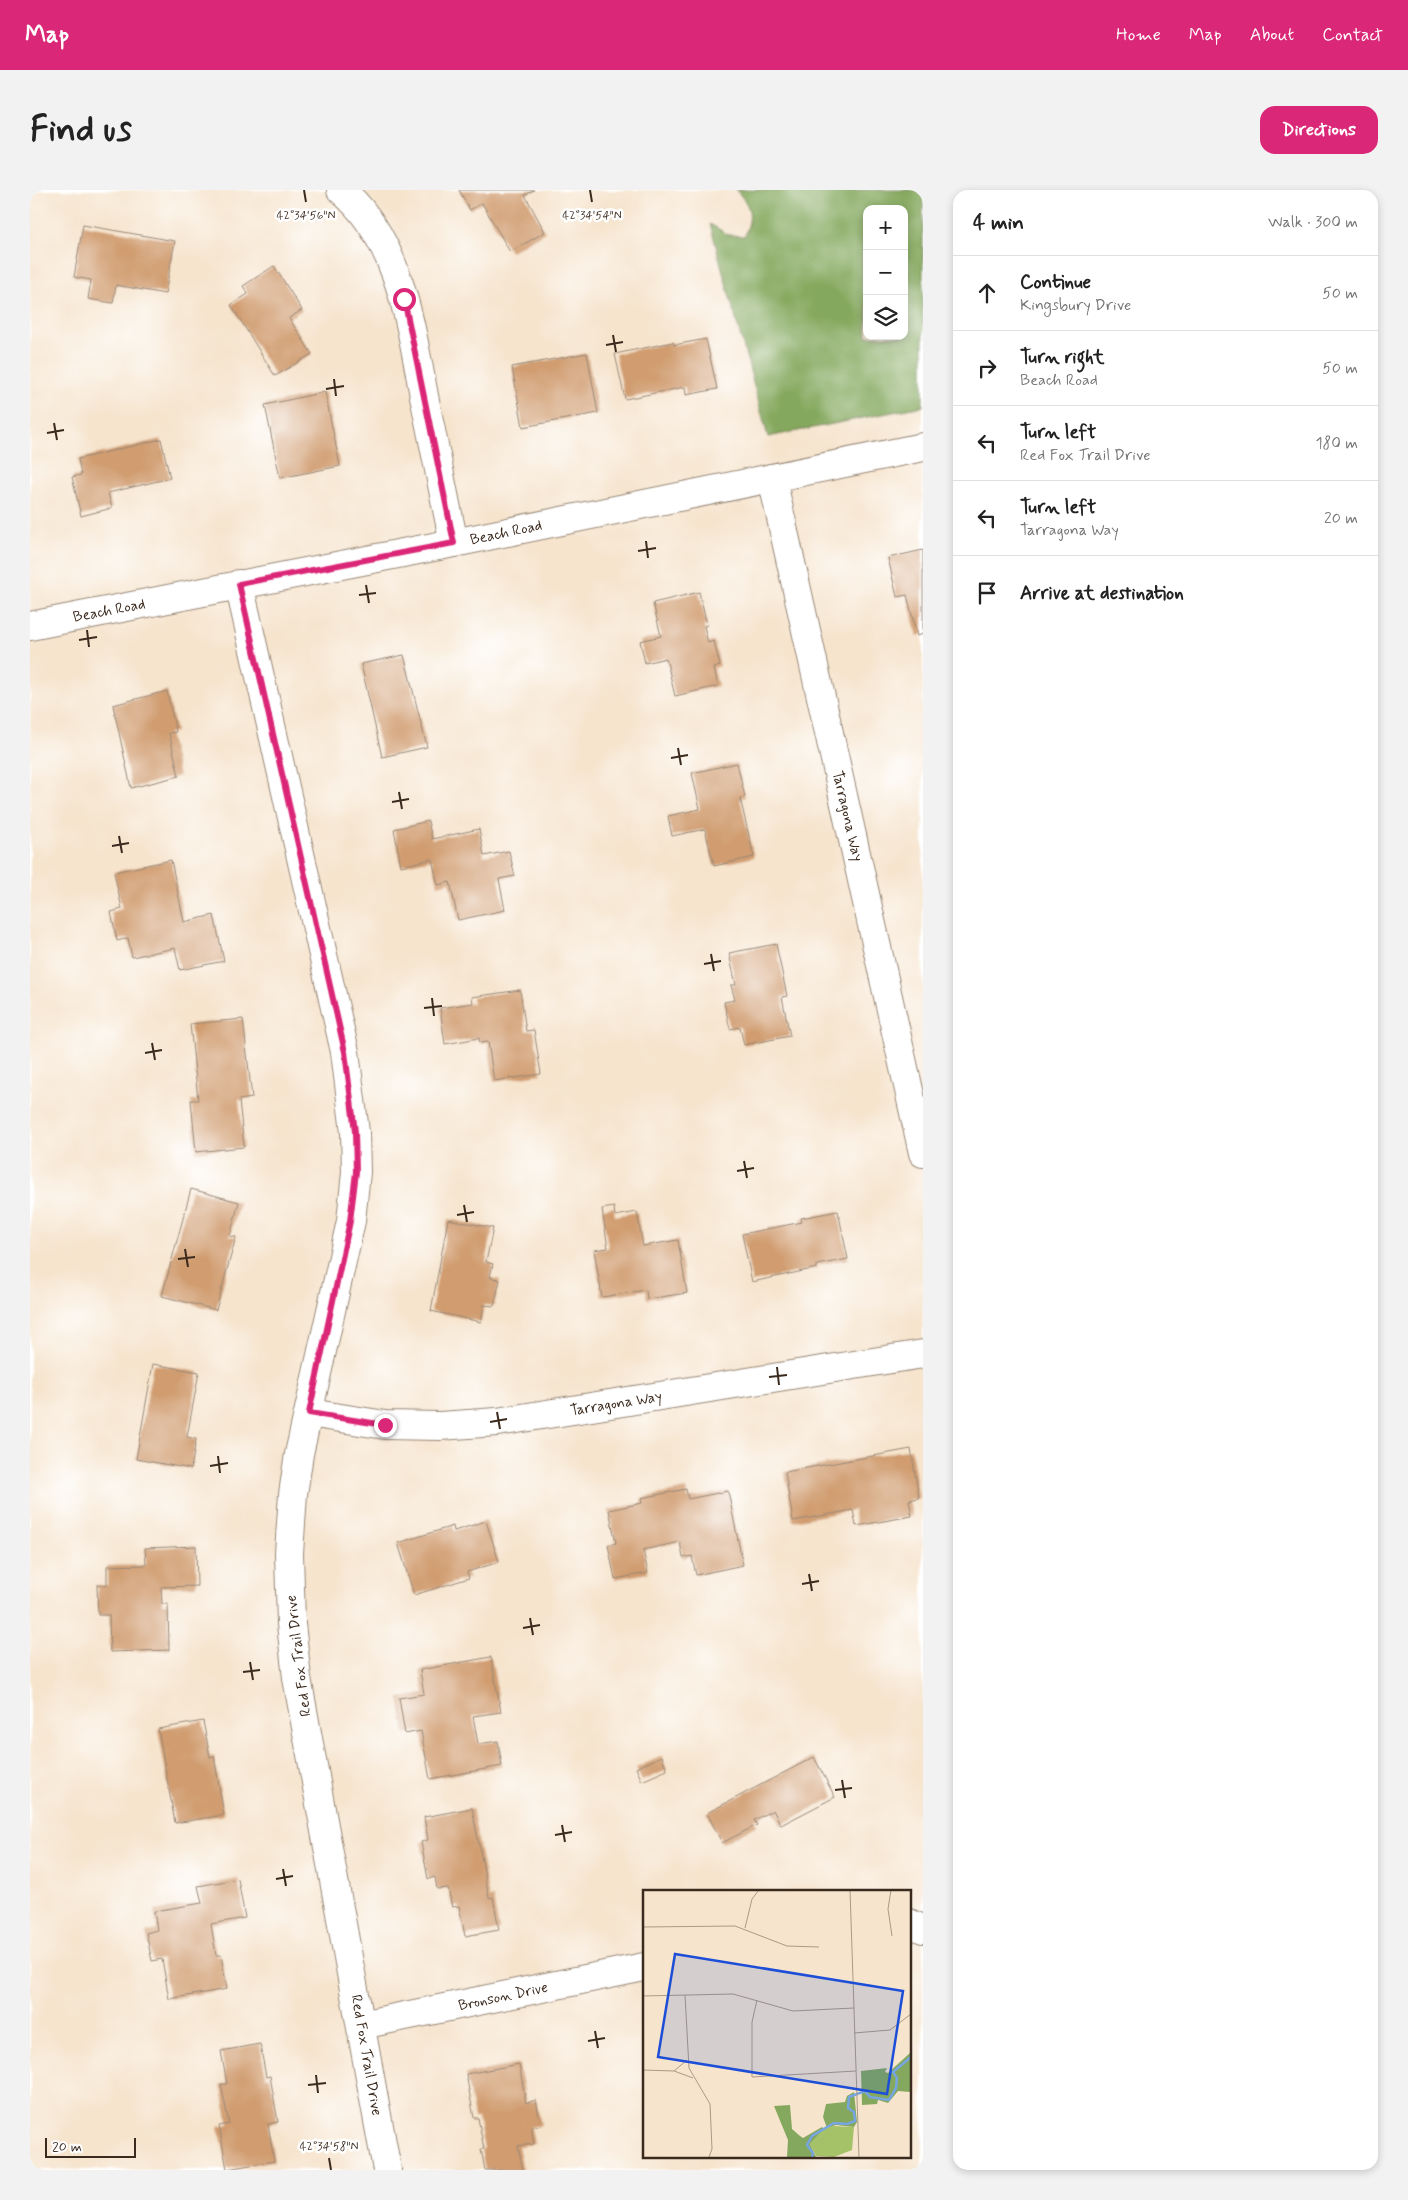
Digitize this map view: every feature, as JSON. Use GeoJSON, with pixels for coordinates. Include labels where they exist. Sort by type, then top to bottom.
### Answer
{"type":"FeatureCollection","features":[{"type":"Feature","properties":{"kind":"street"},"geometry":{"type":"LineString","coordinates":[[341,190],[366,218],[382,242],[404,299],[454,543]]}},
{"type":"Feature","properties":{"kind":"street","name":"Beach Road"},"geometry":{"type":"LineString","coordinates":[[30,626],[454,543],[923,447]]}},
{"type":"Feature","properties":{"kind":"street","name":"Tarragona Way"},"geometry":{"type":"LineString","coordinates":[[772,478],[923,1153]]}},
{"type":"Feature","properties":{"kind":"street","name":"Red Fox Trail Drive"},"geometry":{"type":"LineString","coordinates":[[239,584],[343,1043],[355,1132],[356,1172],[350,1221],[299,1454],[293,1494],[288,1553],[290,1624],[298,1678],[388,2170]]}},
{"type":"Feature","properties":{"kind":"street","name":"Tarragona Way"},"geometry":{"type":"LineString","coordinates":[[309,1413],[385,1425],[440,1426],[497,1422],[923,1354]]}},
{"type":"Feature","properties":{"kind":"street"},"geometry":{"type":"LineString","coordinates":[[911,1916],[923,1912]]}},
{"type":"Feature","properties":{"kind":"street"},"geometry":{"type":"LineString","coordinates":[[911,1924],[923,1929]]}},
{"type":"Feature","properties":{"kind":"street","name":"Bronson Drive"},"geometry":{"type":"LineString","coordinates":[[361,2025],[643,1967]]}},
{"type":"Feature","properties":{"kind":"green space"},"geometry":{"type":"Polygon","coordinates":[[[736,190],[923,190],[923,406],[768,437],[710,224],[729,235],[745,236],[749,222],[749,212],[745,202],[736,190]]]}},
{"type":"Feature","properties":{"kind":"building"},"geometry":{"type":"Polygon","coordinates":[[[459,190],[534,190],[525,195],[545,232],[510,252],[482,203],[470,210],[459,190]]]}},
{"type":"Feature","properties":{"kind":"building"},"geometry":{"type":"Polygon","coordinates":[[[83,225],[175,241],[165,294],[116,285],[113,303],[88,299],[91,280],[74,277],[83,225]]]}},
{"type":"Feature","properties":{"kind":"building"},"geometry":{"type":"Polygon","coordinates":[[[274,266],[302,310],[289,318],[312,354],[275,376],[231,305],[248,294],[243,286],[274,266]]]}},
{"type":"Feature","properties":{"kind":"building"},"geometry":{"type":"Polygon","coordinates":[[[706,339],[717,389],[686,395],[685,387],[625,399],[615,354],[673,342],[674,345],[706,339]]]}},
{"type":"Feature","properties":{"kind":"building"},"geometry":{"type":"Polygon","coordinates":[[[587,353],[598,413],[523,427],[512,367],[587,353]]]}},
{"type":"Feature","properties":{"kind":"building"},"geometry":{"type":"Polygon","coordinates":[[[325,392],[340,466],[280,478],[265,405],[325,392]]]}},
{"type":"Feature","properties":{"kind":"building"},"geometry":{"type":"Polygon","coordinates":[[[161,439],[170,478],[108,493],[112,508],[81,516],[72,477],[81,475],[78,459],[161,439]]]}},
{"type":"Feature","properties":{"kind":"building"},"geometry":{"type":"Polygon","coordinates":[[[923,550],[923,634],[917,636],[907,595],[897,597],[888,558],[923,550]]]}},
{"type":"Feature","properties":{"kind":"building"},"geometry":{"type":"Polygon","coordinates":[[[699,592],[707,625],[704,626],[708,643],[714,641],[720,666],[714,668],[718,686],[675,696],[666,658],[645,663],[640,641],[661,636],[653,603],[699,592]]]}},
{"type":"Feature","properties":{"kind":"building"},"geometry":{"type":"Polygon","coordinates":[[[404,655],[427,747],[382,757],[361,664],[404,655]]]}},
{"type":"Feature","properties":{"kind":"building"},"geometry":{"type":"Polygon","coordinates":[[[167,691],[176,732],[169,733],[179,776],[131,788],[113,705],[167,691]]]}},
{"type":"Feature","properties":{"kind":"building"},"geometry":{"type":"Polygon","coordinates":[[[737,763],[745,797],[740,798],[754,857],[714,866],[705,829],[672,836],[668,816],[700,809],[692,773],[737,763]]]}},
{"type":"Feature","properties":{"kind":"building"},"geometry":{"type":"Polygon","coordinates":[[[428,821],[432,839],[479,829],[484,856],[509,851],[515,876],[499,879],[505,910],[458,920],[450,882],[438,885],[432,859],[401,866],[394,829],[428,821]]]}},
{"type":"Feature","properties":{"kind":"building"},"geometry":{"type":"Polygon","coordinates":[[[171,860],[184,922],[214,915],[224,961],[180,970],[175,948],[132,957],[128,938],[117,941],[111,912],[122,909],[114,872],[171,860]]]}},
{"type":"Feature","properties":{"kind":"building"},"geometry":{"type":"Polygon","coordinates":[[[776,944],[787,996],[782,997],[790,1036],[744,1045],[740,1027],[730,1029],[724,1002],[735,1000],[731,985],[736,985],[729,953],[776,944]]]}},
{"type":"Feature","properties":{"kind":"building"},"geometry":{"type":"Polygon","coordinates":[[[520,990],[526,1031],[534,1030],[541,1074],[494,1081],[488,1042],[480,1043],[479,1038],[445,1044],[440,1008],[473,1003],[472,997],[520,990]]]}},
{"type":"Feature","properties":{"kind":"building"},"geometry":{"type":"Polygon","coordinates":[[[243,1019],[252,1098],[239,1100],[244,1147],[196,1152],[191,1100],[198,1100],[190,1024],[243,1019]]]}},
{"type":"Feature","properties":{"kind":"building"},"geometry":{"type":"Polygon","coordinates":[[[191,1189],[239,1202],[230,1236],[236,1237],[216,1310],[162,1296],[191,1189]]]}},
{"type":"Feature","properties":{"kind":"building"},"geometry":{"type":"Polygon","coordinates":[[[614,1207],[615,1216],[637,1212],[643,1246],[678,1240],[687,1293],[647,1299],[646,1290],[602,1297],[594,1250],[608,1248],[602,1209],[614,1207]]]}},
{"type":"Feature","properties":{"kind":"building"},"geometry":{"type":"Polygon","coordinates":[[[838,1211],[848,1259],[817,1265],[817,1268],[752,1282],[742,1234],[802,1222],[801,1218],[838,1211]]]}},
{"type":"Feature","properties":{"kind":"building"},"geometry":{"type":"Polygon","coordinates":[[[448,1219],[493,1228],[486,1262],[493,1264],[490,1277],[500,1280],[494,1306],[484,1305],[481,1322],[431,1311],[448,1219]]]}},
{"type":"Feature","properties":{"kind":"building"},"geometry":{"type":"Polygon","coordinates":[[[153,1364],[199,1372],[187,1437],[196,1439],[191,1469],[136,1459],[153,1364]]]}},
{"type":"Feature","properties":{"kind":"building"},"geometry":{"type":"Polygon","coordinates":[[[911,1449],[919,1498],[909,1500],[912,1516],[856,1526],[853,1510],[793,1521],[785,1472],[911,1449]]]}},
{"type":"Feature","properties":{"kind":"building"},"geometry":{"type":"Polygon","coordinates":[[[686,1489],[688,1499],[728,1491],[743,1565],[696,1575],[692,1556],[683,1558],[680,1542],[643,1550],[648,1573],[615,1579],[608,1545],[616,1543],[609,1510],[642,1503],[641,1498],[686,1489]]]}},
{"type":"Feature","properties":{"kind":"building"},"geometry":{"type":"Polygon","coordinates":[[[486,1521],[499,1562],[467,1572],[469,1578],[414,1595],[398,1543],[453,1526],[454,1531],[486,1521]]]}},
{"type":"Feature","properties":{"kind":"building"},"geometry":{"type":"Polygon","coordinates":[[[196,1546],[197,1586],[161,1587],[162,1604],[168,1604],[169,1650],[110,1652],[109,1615],[98,1615],[97,1585],[107,1585],[107,1566],[146,1565],[145,1548],[196,1546]]]}},
{"type":"Feature","properties":{"kind":"building"},"geometry":{"type":"Polygon","coordinates":[[[491,1657],[501,1712],[473,1716],[478,1744],[498,1741],[502,1766],[430,1779],[421,1731],[405,1734],[399,1698],[424,1694],[420,1670],[491,1657]]]}},
{"type":"Feature","properties":{"kind":"building"},"geometry":{"type":"Polygon","coordinates":[[[203,1721],[210,1757],[214,1756],[224,1815],[175,1823],[158,1729],[203,1721]]]}},
{"type":"Feature","properties":{"kind":"building"},"geometry":{"type":"Polygon","coordinates":[[[662,1756],[667,1770],[642,1781],[636,1768],[662,1756]]]}},
{"type":"Feature","properties":{"kind":"building"},"geometry":{"type":"Polygon","coordinates":[[[814,1757],[835,1797],[781,1825],[773,1810],[754,1820],[757,1825],[722,1843],[707,1813],[814,1757]]]}},
{"type":"Feature","properties":{"kind":"building"},"geometry":{"type":"Polygon","coordinates":[[[472,1808],[489,1898],[493,1897],[499,1930],[465,1936],[459,1906],[452,1907],[448,1888],[437,1889],[435,1877],[428,1879],[421,1842],[428,1840],[424,1817],[472,1808]]]}},
{"type":"Feature","properties":{"kind":"building"},"geometry":{"type":"Polygon","coordinates":[[[238,1879],[245,1918],[211,1924],[216,1955],[221,1955],[227,1989],[169,1999],[162,1959],[152,1961],[146,1933],[157,1930],[154,1911],[202,1903],[198,1886],[238,1879]]]}},
{"type":"Feature","properties":{"kind":"building"},"geometry":{"type":"Polygon","coordinates":[[[260,2044],[266,2077],[270,2076],[278,2122],[268,2124],[274,2161],[227,2169],[219,2126],[229,2124],[221,2084],[227,2084],[221,2051],[260,2044]]]}},
{"type":"Feature","properties":{"kind":"building"},"geometry":{"type":"Polygon","coordinates":[[[519,2064],[526,2103],[536,2100],[541,2125],[531,2127],[534,2144],[518,2146],[523,2170],[485,2170],[481,2149],[484,2149],[478,2118],[474,2118],[466,2074],[519,2064]]]}},
{"type":"Feature","properties":{"kind":"route"},"geometry":{"type":"LineString","coordinates":[[385,1425],[309,1413],[350,1221],[356,1172],[355,1132],[345,1052],[336,1007],[239,584],[454,543],[404,299]]}}]}
